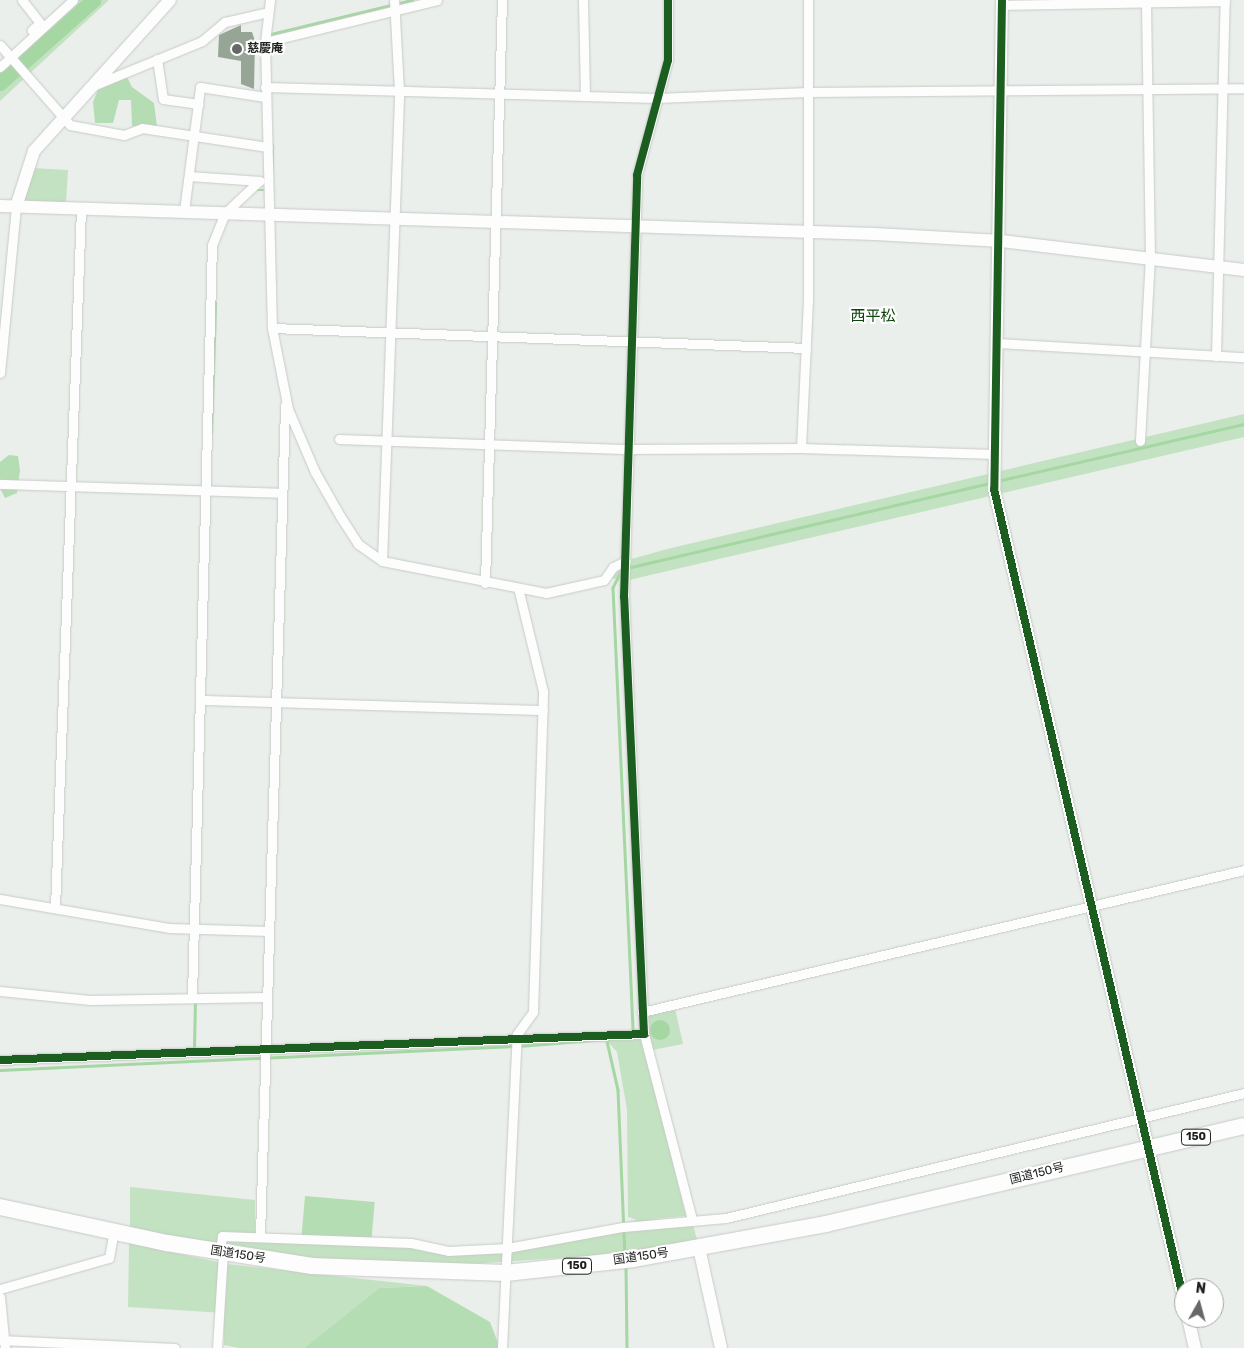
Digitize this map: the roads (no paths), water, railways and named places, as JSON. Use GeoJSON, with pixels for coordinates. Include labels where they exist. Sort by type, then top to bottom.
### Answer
{"type":"FeatureCollection","features":[{"type":"Feature","properties":{"kind":"highway","name":"国道150号"},"geometry":{"type":"LineString","coordinates":[[0,1207],[222,1253],[369,1271],[506,1273],[699,1248],[826,1224],[1244,1126]]}},
{"type":"Feature","properties":{"kind":"street"},"geometry":{"type":"LineString","coordinates":[[0,67],[7,57],[40,23],[22,0]]}},
{"type":"Feature","properties":{"kind":"street"},"geometry":{"type":"LineString","coordinates":[[7,57],[74,0]]}},
{"type":"Feature","properties":{"kind":"street"},"geometry":{"type":"LineString","coordinates":[[0,373],[4,282],[16,207],[29,161],[60,118],[170,0]]}},
{"type":"Feature","properties":{"kind":"street"},"geometry":{"type":"LineString","coordinates":[[270,0],[268,12],[266,97],[270,182],[272,328],[286,397],[315,472],[340,516],[358,544],[382,561],[485,583],[546,593],[604,580],[613,567],[626,560]]}},
{"type":"Feature","properties":{"kind":"street"},"geometry":{"type":"LineString","coordinates":[[268,41],[394,6],[437,0]]}},
{"type":"Feature","properties":{"kind":"street"},"geometry":{"type":"LineString","coordinates":[[485,583],[494,337],[502,0]]}},
{"type":"Feature","properties":{"kind":"street"},"geometry":{"type":"LineString","coordinates":[[583,0],[585,96]]}},
{"type":"Feature","properties":{"kind":"street"},"geometry":{"type":"LineString","coordinates":[[668,0],[670,51],[637,175],[638,226],[626,560],[642,1012],[640,1034],[692,1220]]}},
{"type":"Feature","properties":{"kind":"street"},"geometry":{"type":"LineString","coordinates":[[801,448],[806,348],[808,232],[808,0]]}},
{"type":"Feature","properties":{"kind":"street"},"geometry":{"type":"LineString","coordinates":[[1179,1278],[994,482],[1001,241],[1002,3],[1225,1],[1225,88],[1216,356]]}},
{"type":"Feature","properties":{"kind":"street"},"geometry":{"type":"LineString","coordinates":[[1140,441],[1150,258],[1146,2]]}},
{"type":"Feature","properties":{"kind":"street"},"geometry":{"type":"LineString","coordinates":[[382,561],[399,90],[394,6]]}},
{"type":"Feature","properties":{"kind":"street"},"geometry":{"type":"LineString","coordinates":[[88,87],[100,86],[157,59],[213,36],[234,18],[268,12]]}},
{"type":"Feature","properties":{"kind":"street"},"geometry":{"type":"LineString","coordinates":[[0,44],[7,57],[60,118],[70,125],[124,135],[142,128],[268,147]]}},
{"type":"Feature","properties":{"kind":"street"},"geometry":{"type":"LineString","coordinates":[[157,59],[162,99],[199,104]]}},
{"type":"Feature","properties":{"kind":"street"},"geometry":{"type":"LineString","coordinates":[[184,211],[196,136],[200,87],[266,97]]}},
{"type":"Feature","properties":{"kind":"street"},"geometry":{"type":"LineString","coordinates":[[266,87],[656,98],[808,92],[1003,92],[1244,88]]}},
{"type":"Feature","properties":{"kind":"street"},"geometry":{"type":"LineString","coordinates":[[189,176],[270,182]]}},
{"type":"Feature","properties":{"kind":"street"},"geometry":{"type":"LineString","coordinates":[[192,997],[208,491],[212,245],[226,213],[259,181]]}},
{"type":"Feature","properties":{"kind":"street"},"geometry":{"type":"LineString","coordinates":[[0,206],[497,221],[1001,241],[1244,270]]}},
{"type":"Feature","properties":{"kind":"street"},"geometry":{"type":"LineString","coordinates":[[55,908],[81,208]]}},
{"type":"Feature","properties":{"kind":"street"},"geometry":{"type":"LineString","coordinates":[[272,328],[390,334],[806,348]]}},
{"type":"Feature","properties":{"kind":"street"},"geometry":{"type":"LineString","coordinates":[[998,344],[1244,357]]}},
{"type":"Feature","properties":{"kind":"street"},"geometry":{"type":"LineString","coordinates":[[260,1235],[267,1063],[265,1046],[286,397]]}},
{"type":"Feature","properties":{"kind":"street"},"geometry":{"type":"LineString","coordinates":[[339,439],[630,450],[801,448],[994,454]]}},
{"type":"Feature","properties":{"kind":"street"},"geometry":{"type":"LineString","coordinates":[[0,484],[72,488],[282,493]]}},
{"type":"Feature","properties":{"kind":"street"},"geometry":{"type":"LineString","coordinates":[[502,1348],[517,1039],[533,1012],[544,691],[518,588]]}},
{"type":"Feature","properties":{"kind":"street"},"geometry":{"type":"LineString","coordinates":[[201,700],[543,710]]}},
{"type":"Feature","properties":{"kind":"street"},"geometry":{"type":"LineString","coordinates":[[642,1012],[1244,870]]}},
{"type":"Feature","properties":{"kind":"street"},"geometry":{"type":"LineString","coordinates":[[0,899],[195,929],[269,930]]}},
{"type":"Feature","properties":{"kind":"street"},"geometry":{"type":"LineString","coordinates":[[0,991],[90,1000],[267,997]]}},
{"type":"Feature","properties":{"kind":"street"},"geometry":{"type":"LineString","coordinates":[[0,1060],[265,1046],[640,1034]]}},
{"type":"Feature","properties":{"kind":"street"},"geometry":{"type":"LineString","coordinates":[[217,1348],[222,1236],[260,1235],[410,1243],[448,1251],[507,1248],[692,1220],[726,1218],[1244,1093]]}},
{"type":"Feature","properties":{"kind":"street"},"geometry":{"type":"LineString","coordinates":[[0,1290],[109,1258],[114,1232]]}},
{"type":"Feature","properties":{"kind":"street"},"geometry":{"type":"LineString","coordinates":[[699,1248],[721,1348]]}},
{"type":"Feature","properties":{"kind":"street"},"geometry":{"type":"LineString","coordinates":[[0,1297],[3,1342],[175,1348]]}},
{"type":"Feature","properties":{"kind":"street"},"geometry":{"type":"LineString","coordinates":[[1190,1328],[1195,1348]]}},
{"type":"Feature","properties":{"kind":"waterway"},"geometry":{"type":"LineString","coordinates":[[0,83],[93,0]]}},
{"type":"Feature","properties":{"kind":"waterway"},"geometry":{"type":"LineString","coordinates":[[270,38],[271,34],[412,0]]}},
{"type":"Feature","properties":{"kind":"waterway"},"geometry":{"type":"LineString","coordinates":[[271,190],[272,146]]}},
{"type":"Feature","properties":{"kind":"waterway"},"geometry":{"type":"LineString","coordinates":[[254,190],[266,190]]}},
{"type":"Feature","properties":{"kind":"waterway"},"geometry":{"type":"LineString","coordinates":[[211,433],[215,303]]}},
{"type":"Feature","properties":{"kind":"waterway"},"geometry":{"type":"LineString","coordinates":[[997,481],[1244,424]]}},
{"type":"Feature","properties":{"kind":"waterway"},"geometry":{"type":"LineString","coordinates":[[627,568],[989,483]]}},
{"type":"Feature","properties":{"kind":"waterway"},"geometry":{"type":"LineString","coordinates":[[622,570],[613,588],[633,1033]]}},
{"type":"Feature","properties":{"kind":"waterway"},"geometry":{"type":"LineString","coordinates":[[194,1050],[195,1000]]}},
{"type":"Feature","properties":{"kind":"waterway"},"geometry":{"type":"LineString","coordinates":[[519,1046],[630,1037]]}},
{"type":"Feature","properties":{"kind":"waterway"},"geometry":{"type":"LineString","coordinates":[[607,1041],[618,1090],[625,1255]]}},
{"type":"Feature","properties":{"kind":"waterway"},"geometry":{"type":"LineString","coordinates":[[0,1070],[514,1046]]}},
{"type":"Feature","properties":{"kind":"waterway"},"geometry":{"type":"LineString","coordinates":[[626,1266],[627,1348]]}},
{"type":"Feature","properties":{"kind":"place","name":"慈慶庵"},"geometry":{"type":"Point","coordinates":[237,49]}},
{"type":"Feature","properties":{"kind":"district","name":"西平松"},"geometry":{"type":"Point","coordinates":[873,317]}}]}
